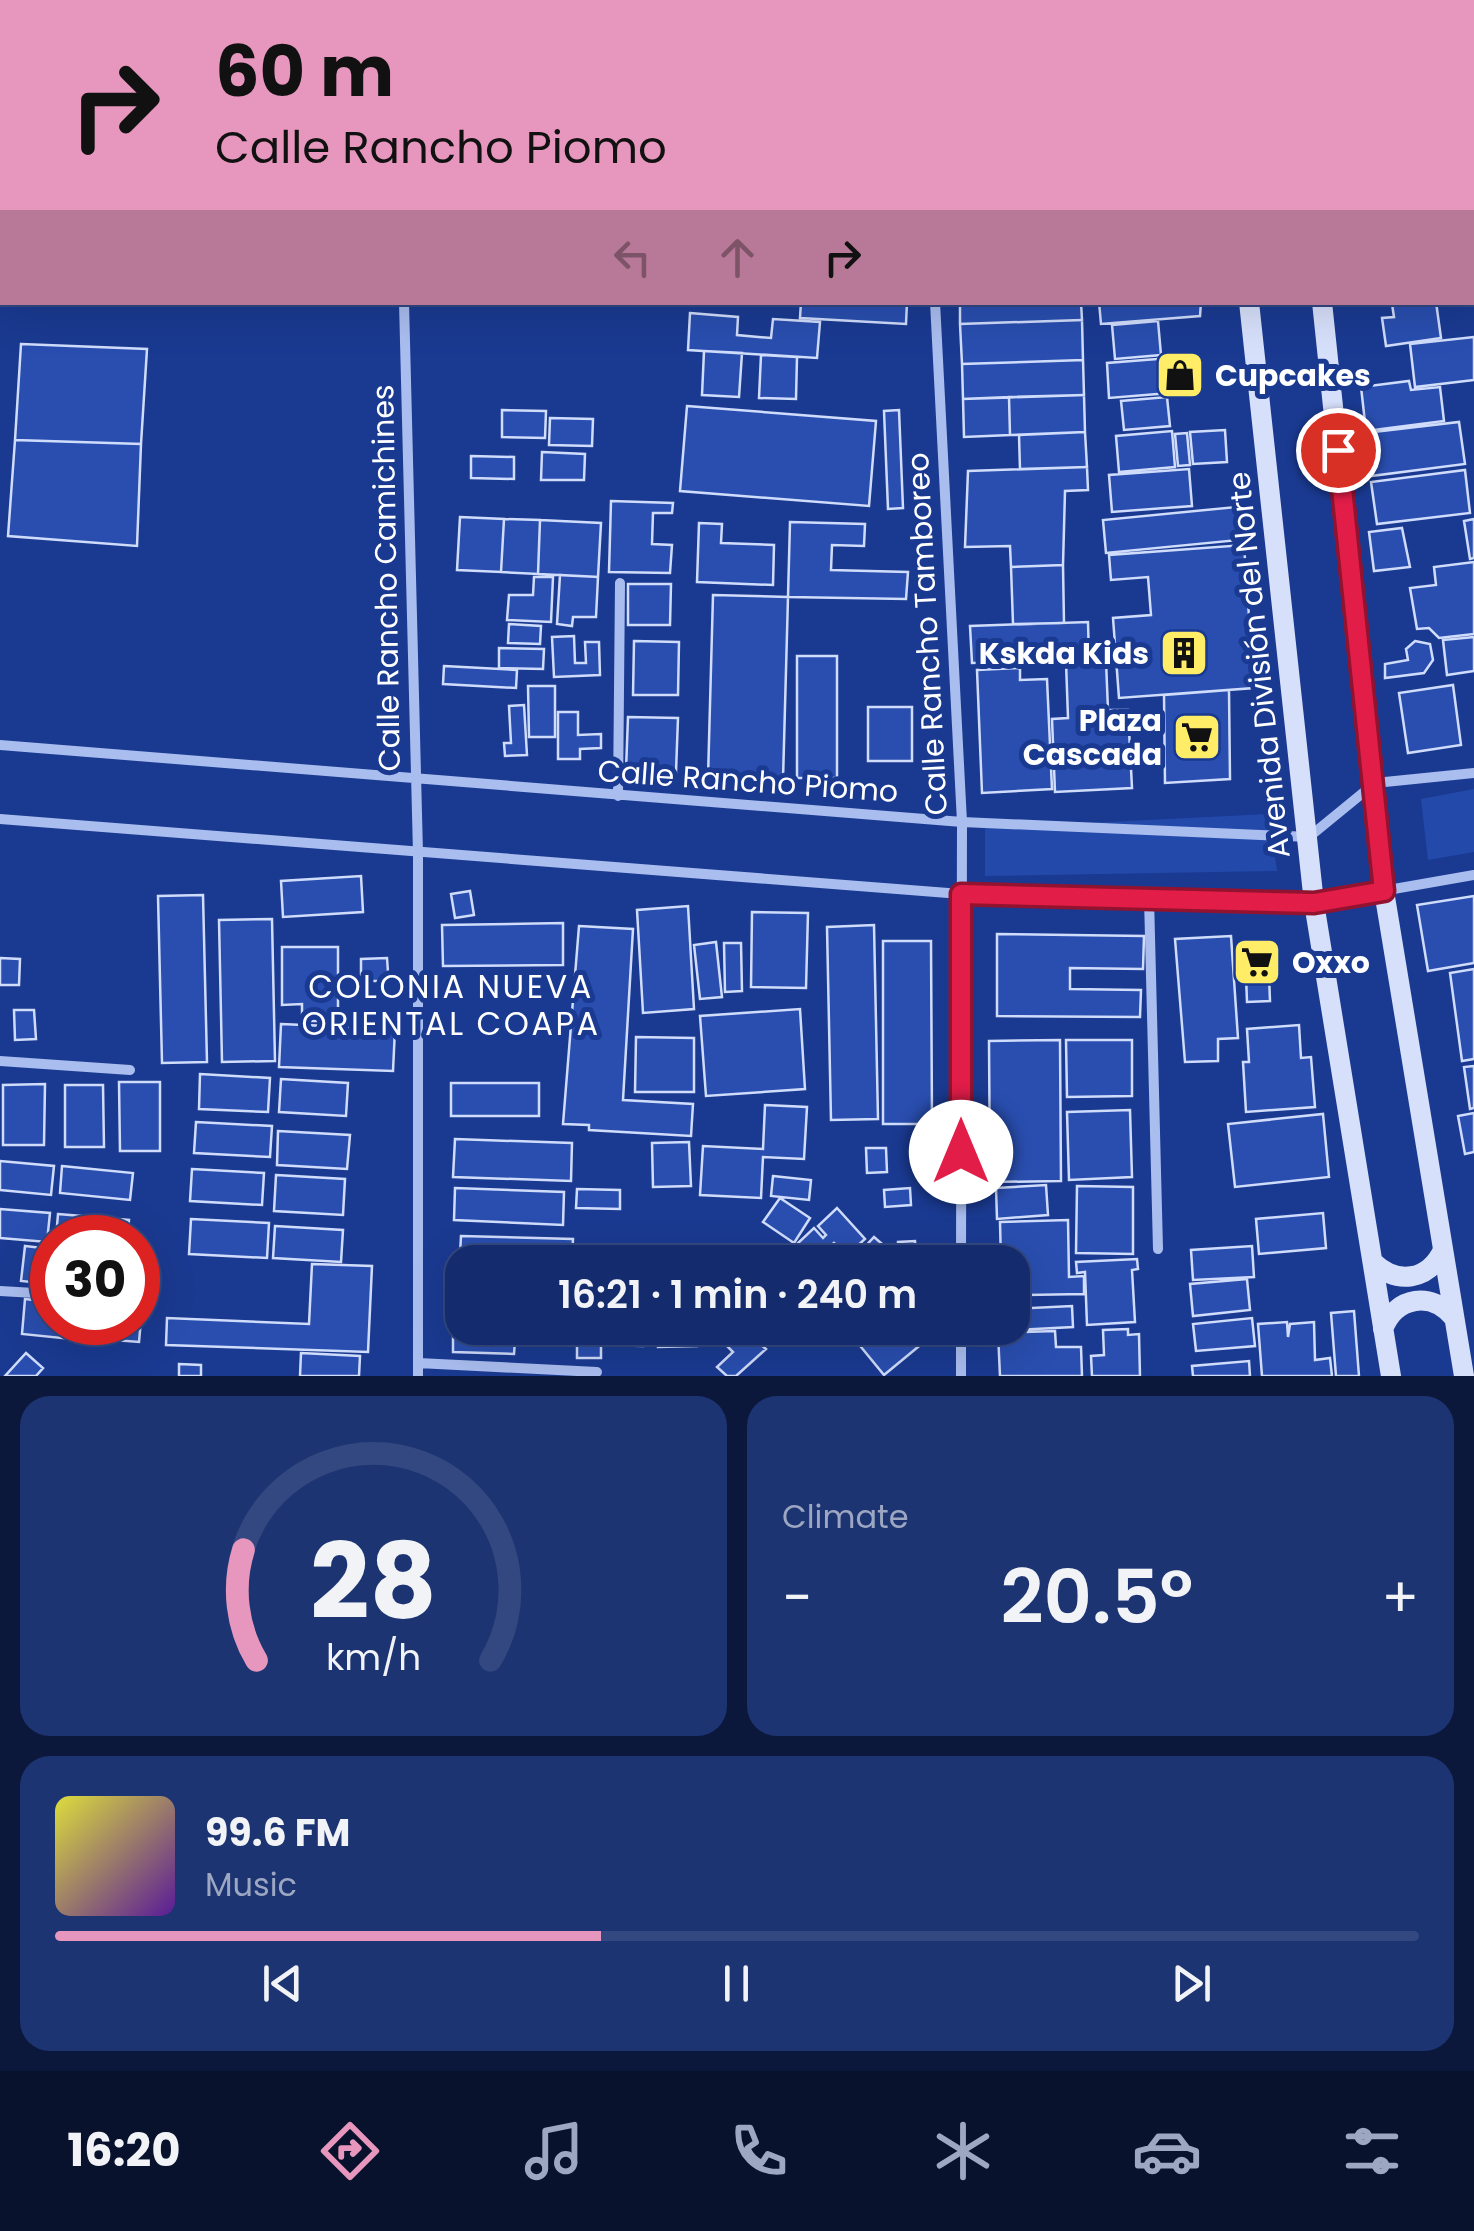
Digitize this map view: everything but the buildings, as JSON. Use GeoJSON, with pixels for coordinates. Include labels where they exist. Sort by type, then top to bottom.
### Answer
{"type":"FeatureCollection","features":[{"type":"Feature","properties":{"kind":"main road","name":"Avenida División del Norte"},"geometry":{"type":"LineString","coordinates":[[1249,305],[1314,903],[1391,1376]]}},
{"type":"Feature","properties":{"kind":"main road"},"geometry":{"type":"LineString","coordinates":[[1322,305],[1384,891],[1464,1376]]}},
{"type":"Feature","properties":{"kind":"main road"},"geometry":{"type":"LineString","coordinates":[[1372,1262],[1382,1271],[1409,1278],[1430,1269],[1443,1250]]}},
{"type":"Feature","properties":{"kind":"main road"},"geometry":{"type":"LineString","coordinates":[[1384,1329],[1395,1310],[1415,1300],[1438,1303],[1454,1318]]}},
{"type":"Feature","properties":{"kind":"street","name":"Calle Rancho Camichines"},"geometry":{"type":"LineString","coordinates":[[404,305],[418,853],[418,1376]]}},
{"type":"Feature","properties":{"kind":"street","name":"Calle Rancho Tamboreo"},"geometry":{"type":"LineString","coordinates":[[934,305],[962,822],[961,1245]]}},
{"type":"Feature","properties":{"kind":"street"},"geometry":{"type":"LineString","coordinates":[[618,796],[620,583]]}},
{"type":"Feature","properties":{"kind":"street","name":"Calle Rancho Piomo"},"geometry":{"type":"LineString","coordinates":[[0,745],[962,822],[1309,837]]}},
{"type":"Feature","properties":{"kind":"street"},"geometry":{"type":"LineString","coordinates":[[1309,837],[1375,783],[1474,774]]}},
{"type":"Feature","properties":{"kind":"street"},"geometry":{"type":"LineString","coordinates":[[0,819],[961,894],[1314,903],[1474,875]]}},
{"type":"Feature","properties":{"kind":"street"},"geometry":{"type":"LineString","coordinates":[[1149,898],[1158,1249]]}},
{"type":"Feature","properties":{"kind":"street"},"geometry":{"type":"LineString","coordinates":[[0,1061],[130,1070]]}},
{"type":"Feature","properties":{"kind":"street"},"geometry":{"type":"LineString","coordinates":[[0,1290],[30,1292]]}},
{"type":"Feature","properties":{"kind":"street"},"geometry":{"type":"LineString","coordinates":[[961,1345],[961,1376]]}},
{"type":"Feature","properties":{"kind":"street"},"geometry":{"type":"LineString","coordinates":[[418,1363],[597,1372]]}},
{"type":"Feature","properties":{"kind":"shaded area"},"geometry":{"type":"Polygon","coordinates":[[[1474,789],[1474,852],[1428,860],[1421,799],[1474,789]]]}},
{"type":"Feature","properties":{"kind":"shaded area"},"geometry":{"type":"Polygon","coordinates":[[[1269,814],[1277,871],[985,876],[985,828],[1269,814]]]}},
{"type":"Feature","properties":{"kind":"place","name":"Cupcakes"},"geometry":{"type":"Point","coordinates":[1180,375]}},
{"type":"Feature","properties":{"kind":"place","name":"Kskda Kids"},"geometry":{"type":"Point","coordinates":[1184,653]}},
{"type":"Feature","properties":{"kind":"place","name":"Plaza Cascada"},"geometry":{"type":"Point","coordinates":[1197,737]}},
{"type":"Feature","properties":{"kind":"place","name":"Oxxo"},"geometry":{"type":"Point","coordinates":[1257,962]}},
{"type":"Feature","properties":{"kind":"district","name":"COLONIA NUEVA ORIENTAL COAPA"},"geometry":{"type":"Point","coordinates":[451,1004]}},
{"type":"Feature","properties":{"kind":"route"},"geometry":{"type":"LineString","coordinates":[[961,1152],[961,894],[1314,903],[1384,891],[1338,450]]}}]}
